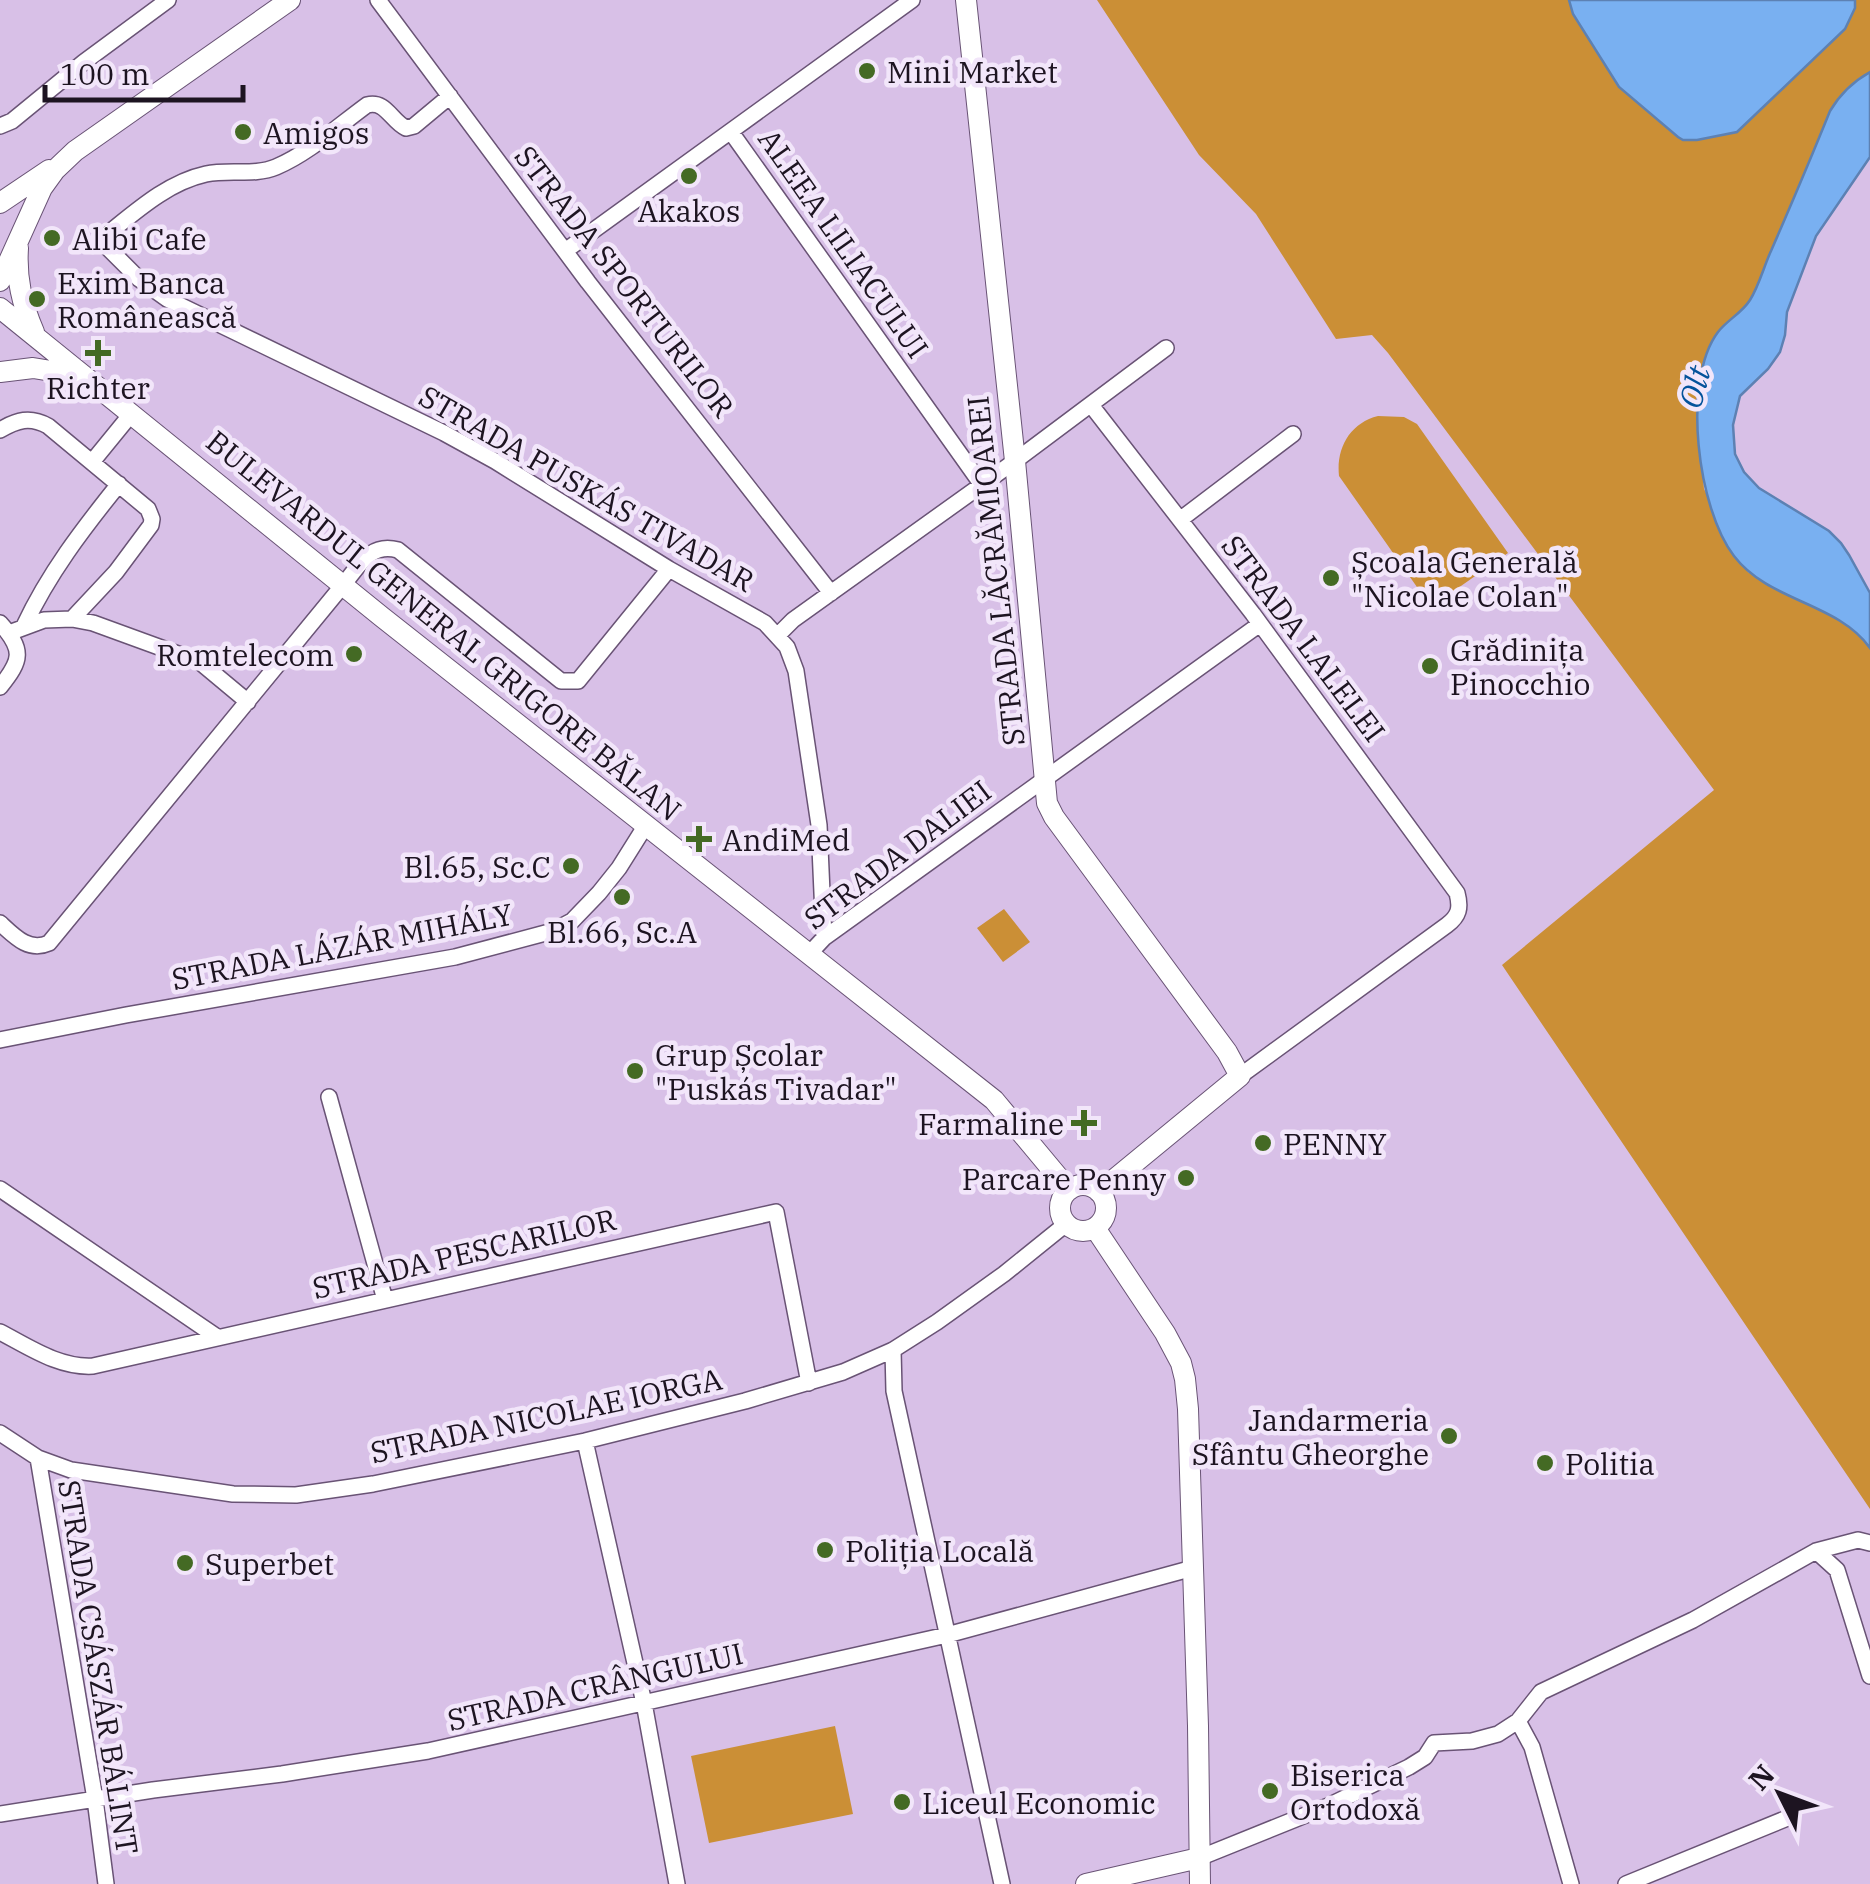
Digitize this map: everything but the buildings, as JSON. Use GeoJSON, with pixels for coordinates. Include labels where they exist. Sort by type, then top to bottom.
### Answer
{"type":"FeatureCollection","features":[{"type":"Feature","properties":{"kind":"main road"},"geometry":{"type":"LineString","coordinates":[[0,204],[290,0]]}},
{"type":"Feature","properties":{"kind":"main road","name":"STRADA LĂCRĂMIOAREI"},"geometry":{"type":"LineString","coordinates":[[966,0],[1016,460],[1047,803],[1227,1052],[1240,1076]]}},
{"type":"Feature","properties":{"kind":"main road"},"geometry":{"type":"LineString","coordinates":[[0,281],[48,178],[75,151]]}},
{"type":"Feature","properties":{"kind":"main road"},"geometry":{"type":"LineString","coordinates":[[18,239],[19,286],[37,338]]}},
{"type":"Feature","properties":{"kind":"main road","name":"BULEVARDUL GENERAL GRIGORE BĂLAN"},"geometry":{"type":"LineString","coordinates":[[0,308],[646,825],[817,946],[1002,1107],[1069,1190]]}},
{"type":"Feature","properties":{"kind":"main road"},"geometry":{"type":"LineString","coordinates":[[0,372],[34,368],[86,377]]}},
{"type":"Feature","properties":{"kind":"main road"},"geometry":{"type":"LineString","coordinates":[[1099,1192],[1240,1076]]}},
{"type":"Feature","properties":{"kind":"main road"},"geometry":{"type":"LineString","coordinates":[[1081,1186],[1099,1192],[1106,1211],[1100,1224],[1080,1231],[1066,1224],[1060,1210],[1069,1190],[1081,1186]]}},
{"type":"Feature","properties":{"kind":"main road"},"geometry":{"type":"LineString","coordinates":[[1095,1228],[1166,1333],[1185,1378],[1191,1472],[1200,1884]]}},
{"type":"Feature","properties":{"kind":"main road"},"geometry":{"type":"LineString","coordinates":[[1086,1884],[1199,1858]]}},
{"type":"Feature","properties":{"kind":"street","name":"STRADA SPORTURILOR"},"geometry":{"type":"LineString","coordinates":[[378,0],[565,251],[831,593]]}},
{"type":"Feature","properties":{"kind":"street"},"geometry":{"type":"LineString","coordinates":[[565,251],[912,0]]}},
{"type":"Feature","properties":{"kind":"street"},"geometry":{"type":"LineString","coordinates":[[1,124],[12,121],[158,2]]}},
{"type":"Feature","properties":{"kind":"street","name":"STRADA PUSKÁS TIVADAR"},"geometry":{"type":"LineString","coordinates":[[450,96],[414,126],[406,128],[383,106],[366,104],[286,163],[270,170],[224,172],[184,181],[100,240],[139,279],[167,299],[494,461],[669,569],[747,611],[778,635]]}},
{"type":"Feature","properties":{"kind":"street","name":"ALEEA LILIACULUI"},"geometry":{"type":"LineString","coordinates":[[731,132],[982,484]]}},
{"type":"Feature","properties":{"kind":"street"},"geometry":{"type":"LineString","coordinates":[[817,946],[819,825],[793,660],[778,635],[793,620],[1166,348]]}},
{"type":"Feature","properties":{"kind":"street","name":"STRADA LALELEI"},"geometry":{"type":"LineString","coordinates":[[1091,405],[1260,624],[1457,894],[1459,910],[1448,926],[1240,1076]]}},
{"type":"Feature","properties":{"kind":"street"},"geometry":{"type":"LineString","coordinates":[[92,462],[132,414]]}},
{"type":"Feature","properties":{"kind":"street"},"geometry":{"type":"LineString","coordinates":[[0,430],[22,420],[38,420],[148,509],[152,519],[116,572],[72,619]]}},
{"type":"Feature","properties":{"kind":"street"},"geometry":{"type":"LineString","coordinates":[[1181,519],[1293,434]]}},
{"type":"Feature","properties":{"kind":"street"},"geometry":{"type":"LineString","coordinates":[[11,627],[118,484]]}},
{"type":"Feature","properties":{"kind":"street"},"geometry":{"type":"LineString","coordinates":[[0,923],[29,946],[38,948],[49,943],[368,555],[377,549],[398,550],[560,682],[578,681],[669,569]]}},
{"type":"Feature","properties":{"kind":"street"},"geometry":{"type":"LineString","coordinates":[[11,627],[44,620],[72,619],[93,624],[200,662],[248,702]]}},
{"type":"Feature","properties":{"kind":"street","name":"STRADA DALIEI"},"geometry":{"type":"LineString","coordinates":[[817,946],[1260,624]]}},
{"type":"Feature","properties":{"kind":"street"},"geometry":{"type":"LineString","coordinates":[[0,687],[18,658],[11,627]]}},
{"type":"Feature","properties":{"kind":"street","name":"STRADA LÁZÁR MIHÁLY"},"geometry":{"type":"LineString","coordinates":[[0,1040],[455,957],[535,937],[562,926],[584,910],[646,825]]}},
{"type":"Feature","properties":{"kind":"street"},"geometry":{"type":"LineString","coordinates":[[328,1097],[385,1300]]}},
{"type":"Feature","properties":{"kind":"street"},"geometry":{"type":"LineString","coordinates":[[0,1189],[216,1337]]}},
{"type":"Feature","properties":{"kind":"street","name":"STRADA PESCARILOR"},"geometry":{"type":"LineString","coordinates":[[0,1332],[48,1357],[80,1367],[108,1363],[776,1212],[809,1383]]}},
{"type":"Feature","properties":{"kind":"street","name":"STRADA NICOLAE IORGA"},"geometry":{"type":"LineString","coordinates":[[0,1433],[38,1458],[71,1470],[233,1494],[296,1494],[373,1484],[585,1441],[746,1402],[872,1360],[970,1300],[1066,1224]]}},
{"type":"Feature","properties":{"kind":"street"},"geometry":{"type":"LineString","coordinates":[[893,1350],[894,1392],[1002,1884]]}},
{"type":"Feature","properties":{"kind":"street"},"geometry":{"type":"LineString","coordinates":[[872,1360],[894,1392]]}},
{"type":"Feature","properties":{"kind":"street"},"geometry":{"type":"LineString","coordinates":[[585,1441],[644,1703],[677,1884]]}},
{"type":"Feature","properties":{"kind":"street","name":"STRADA CSÁSZÁR BÁLINT"},"geometry":{"type":"LineString","coordinates":[[38,1458],[106,1884]]}},
{"type":"Feature","properties":{"kind":"street"},"geometry":{"type":"LineString","coordinates":[[1199,1858],[1328,1806],[1409,1768],[1425,1757],[1434,1743],[1472,1742],[1498,1734],[1518,1722],[1541,1692],[1692,1620],[1816,1552],[1858,1540],[1870,1543]]}},
{"type":"Feature","properties":{"kind":"street"},"geometry":{"type":"LineString","coordinates":[[1816,1552],[1837,1570],[1870,1676]]}},
{"type":"Feature","properties":{"kind":"street","name":"STRADA CRÂNGULUI"},"geometry":{"type":"LineString","coordinates":[[0,1814],[428,1750],[947,1635],[1193,1568]]}},
{"type":"Feature","properties":{"kind":"street"},"geometry":{"type":"LineString","coordinates":[[1518,1722],[1532,1748],[1571,1884]]}},
{"type":"Feature","properties":{"kind":"street"},"geometry":{"type":"LineString","coordinates":[[1626,1884],[1785,1819]]}},
{"type":"Feature","properties":{"kind":"shaded area"},"geometry":{"type":"Polygon","coordinates":[[[1097,0],[1870,0],[1870,72],[1859,78],[1830,111],[1751,300],[1703,362],[1696,400],[1704,489],[1748,572],[1839,618],[1860,634],[1870,648],[1870,1509],[1502,965],[1714,790],[1388,353],[1372,335],[1336,339],[1256,214],[1199,155],[1097,0]]]}},
{"type":"Feature","properties":{"kind":"shaded area"},"geometry":{"type":"Polygon","coordinates":[[[1378,416],[1404,417],[1417,424],[1508,553],[1431,607],[1339,476],[1340,456],[1347,438],[1360,424],[1378,416]]]}},
{"type":"Feature","properties":{"kind":"shaded area"},"geometry":{"type":"Polygon","coordinates":[[[1004,909],[1030,942],[1003,962],[977,928],[1004,909]]]}},
{"type":"Feature","properties":{"kind":"shaded area"},"geometry":{"type":"Polygon","coordinates":[[[835,1726],[853,1814],[709,1843],[691,1756],[835,1726]]]}},
{"type":"Feature","properties":{"kind":"water"},"geometry":{"type":"Polygon","coordinates":[[[1569,0],[1855,0],[1855,8],[1845,29],[1737,132],[1683,140],[1619,87],[1573,14],[1569,0]]]}},
{"type":"Feature","properties":{"kind":"water"},"geometry":{"type":"Polygon","coordinates":[[[1870,72],[1870,157],[1816,236],[1787,312],[1780,352],[1740,396],[1733,425],[1735,454],[1744,472],[1759,488],[1829,531],[1849,555],[1870,593],[1870,648],[1840,621],[1765,583],[1734,556],[1721,535],[1703,478],[1697,412],[1707,354],[1718,332],[1753,294],[1830,111],[1847,89],[1870,72]]]}},
{"type":"Feature","properties":{"kind":"place","name":"Mini Market"},"geometry":{"type":"Point","coordinates":[867,71]}},
{"type":"Feature","properties":{"kind":"place","name":"Amigos"},"geometry":{"type":"Point","coordinates":[243,132]}},
{"type":"Feature","properties":{"kind":"place","name":"Akakos"},"geometry":{"type":"Point","coordinates":[689,176]}},
{"type":"Feature","properties":{"kind":"place","name":"Alibi Cafe"},"geometry":{"type":"Point","coordinates":[52,238]}},
{"type":"Feature","properties":{"kind":"place","name":"Exim Banca Românească"},"geometry":{"type":"Point","coordinates":[37,299]}},
{"type":"Feature","properties":{"kind":"place","name":"Richter"},"geometry":{"type":"Point","coordinates":[98,353]}},
{"type":"Feature","properties":{"kind":"place","name":"Școala Generală \"Nicolae Colan\""},"geometry":{"type":"Point","coordinates":[1331,578]}},
{"type":"Feature","properties":{"kind":"place","name":"Romtelecom"},"geometry":{"type":"Point","coordinates":[354,654]}},
{"type":"Feature","properties":{"kind":"place","name":"Grădinița Pinocchio"},"geometry":{"type":"Point","coordinates":[1430,666]}},
{"type":"Feature","properties":{"kind":"place","name":"AndiMed"},"geometry":{"type":"Point","coordinates":[699,839]}},
{"type":"Feature","properties":{"kind":"place","name":"Bl.65, Sc.C"},"geometry":{"type":"Point","coordinates":[571,866]}},
{"type":"Feature","properties":{"kind":"place","name":"Bl.66, Sc.A"},"geometry":{"type":"Point","coordinates":[622,897]}},
{"type":"Feature","properties":{"kind":"place","name":"Grup Școlar \"Puskás Tivadar\""},"geometry":{"type":"Point","coordinates":[635,1071]}},
{"type":"Feature","properties":{"kind":"place","name":"Farmaline"},"geometry":{"type":"Point","coordinates":[1084,1123]}},
{"type":"Feature","properties":{"kind":"place","name":"PENNY"},"geometry":{"type":"Point","coordinates":[1263,1143]}},
{"type":"Feature","properties":{"kind":"place","name":"Parcare Penny"},"geometry":{"type":"Point","coordinates":[1186,1178]}},
{"type":"Feature","properties":{"kind":"place","name":"Jandarmeria Sfântu Gheorghe"},"geometry":{"type":"Point","coordinates":[1449,1436]}},
{"type":"Feature","properties":{"kind":"place","name":"Politia"},"geometry":{"type":"Point","coordinates":[1545,1463]}},
{"type":"Feature","properties":{"kind":"place","name":"Poliția Locală"},"geometry":{"type":"Point","coordinates":[825,1550]}},
{"type":"Feature","properties":{"kind":"place","name":"Superbet"},"geometry":{"type":"Point","coordinates":[185,1563]}},
{"type":"Feature","properties":{"kind":"place","name":"Biserica Ortodoxă"},"geometry":{"type":"Point","coordinates":[1270,1791]}},
{"type":"Feature","properties":{"kind":"place","name":"Liceul Economic"},"geometry":{"type":"Point","coordinates":[902,1802]}},
{"type":"Feature","properties":{"kind":"water label","name":"Olt"},"geometry":{"type":"Point","coordinates":[1694,387]}}]}
